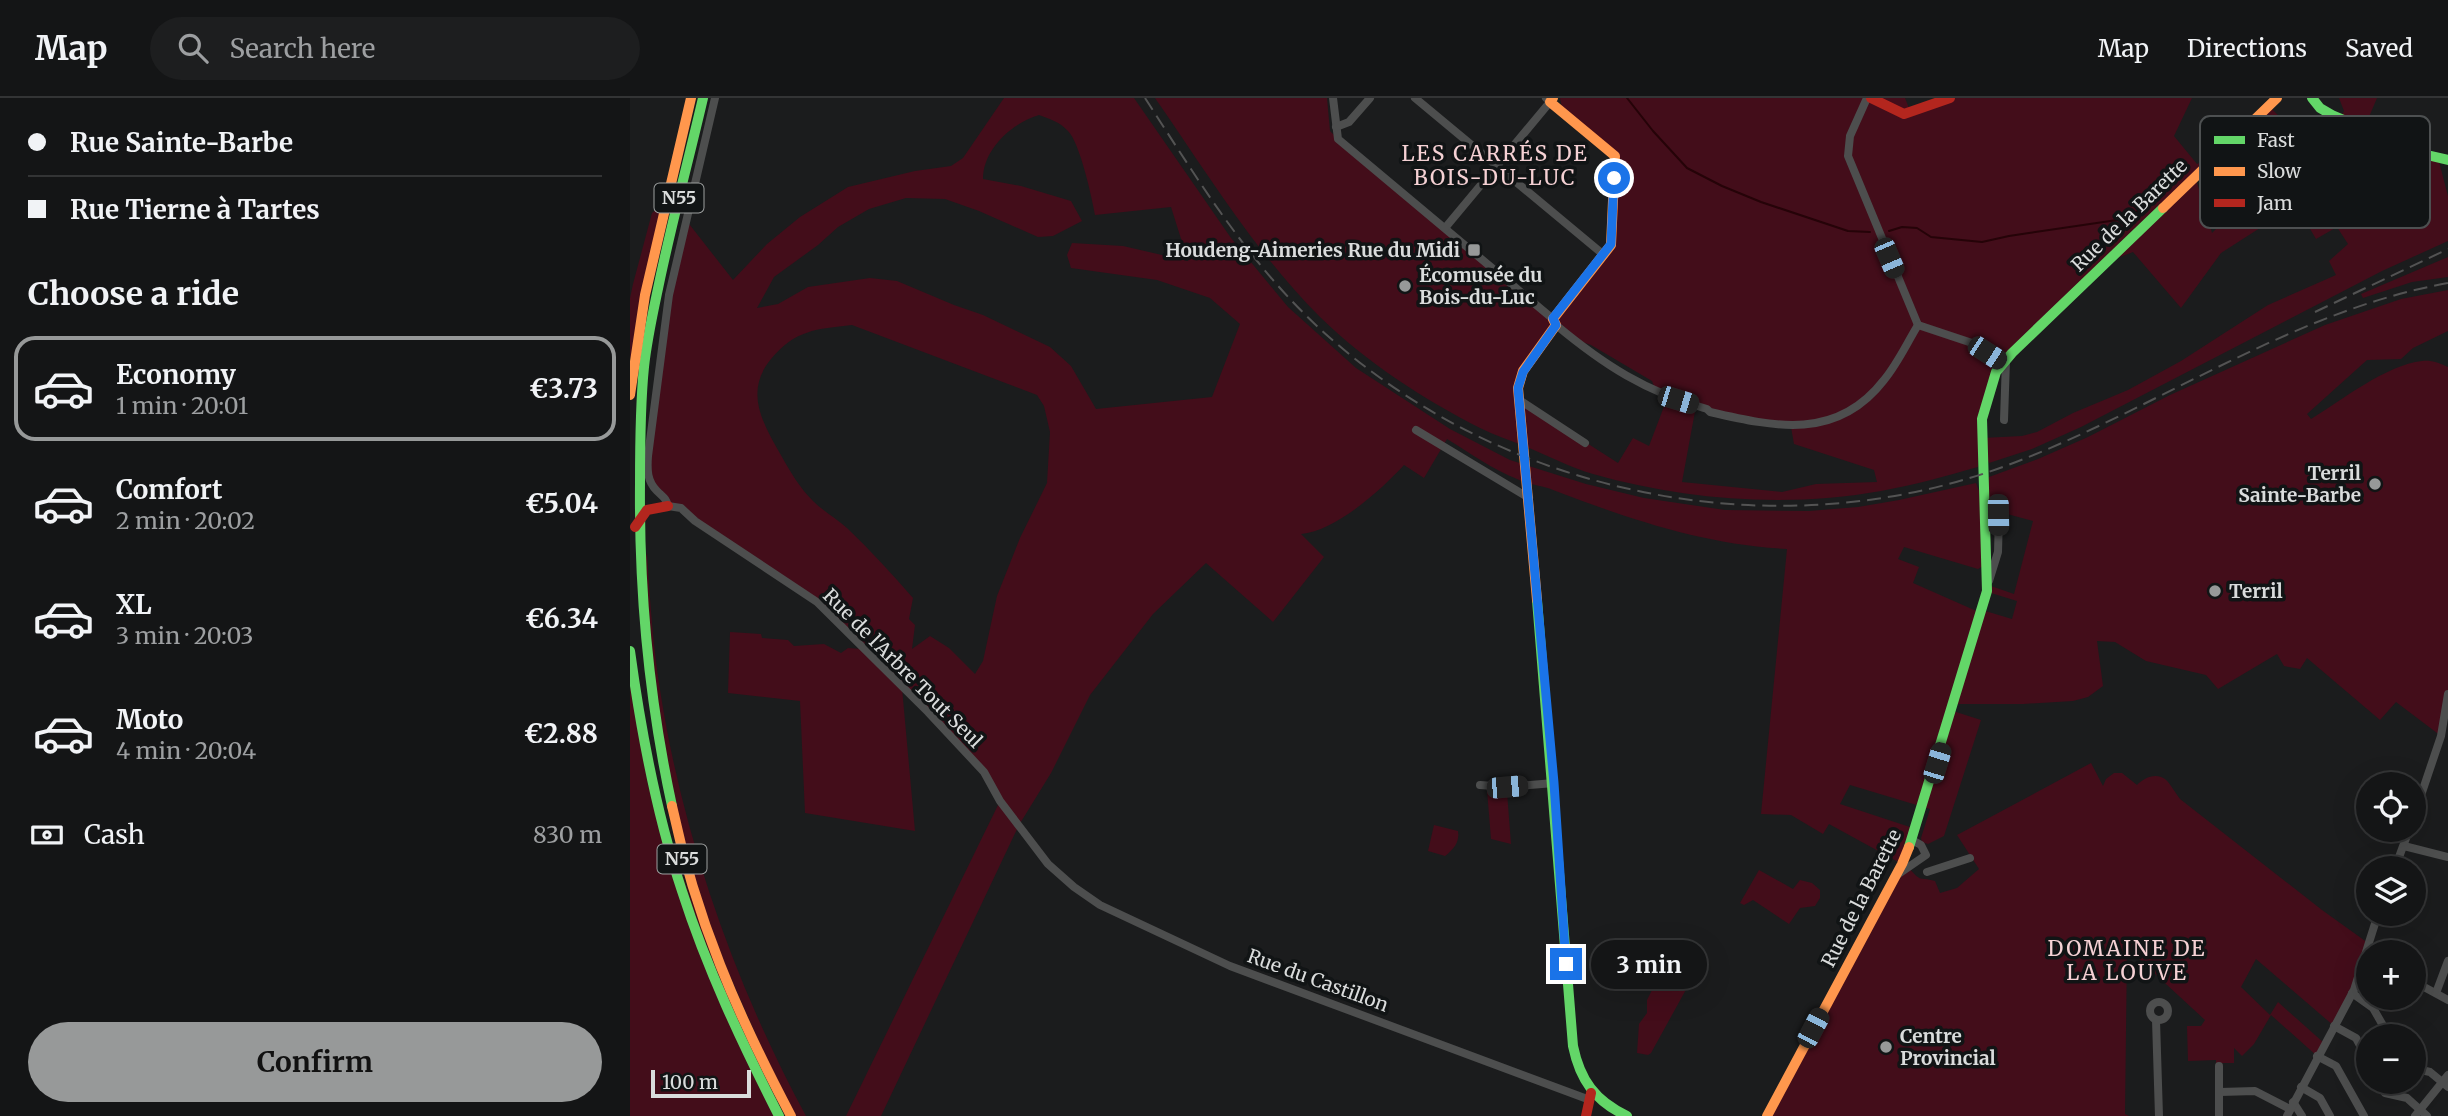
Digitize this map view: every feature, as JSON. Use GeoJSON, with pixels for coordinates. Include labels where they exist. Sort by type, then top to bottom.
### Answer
{"type":"FeatureCollection","features":[{"type":"Feature","properties":{"kind":"main road","name":"N55"},"geometry":{"type":"LineString","coordinates":[[630,395],[645,295],[691,98]]}},
{"type":"Feature","properties":{"kind":"main road","name":"N55"},"geometry":{"type":"LineString","coordinates":[[703,98],[663,263],[638,421],[634,530],[639,634],[646,696],[663,786],[681,856],[729,991],[791,1116]]}},
{"type":"Feature","properties":{"kind":"main road"},"geometry":{"type":"LineString","coordinates":[[1869,98],[1904,114],[1950,98]]}},
{"type":"Feature","properties":{"kind":"main road","name":"Rue de la Barette"},"geometry":{"type":"LineString","coordinates":[[2258,116],[2277,98]]}},
{"type":"Feature","properties":{"kind":"main road"},"geometry":{"type":"LineString","coordinates":[[2312,98],[2320,108],[2334,116]]}},
{"type":"Feature","properties":{"kind":"main road"},"geometry":{"type":"LineString","coordinates":[[1550,99],[1615,156],[1611,244],[1523,372],[1519,379],[1518,399],[1554,783],[1573,1046],[1577,1068],[1591,1096],[1586,1116]]}},
{"type":"Feature","properties":{"kind":"main road"},"geometry":{"type":"LineString","coordinates":[[2430,156],[2448,160]]}},
{"type":"Feature","properties":{"kind":"main road","name":"Rue de la Barette"},"geometry":{"type":"LineString","coordinates":[[1766,1116],[1895,877],[1912,840],[1981,613],[1987,585],[1981,430],[1996,372],[2004,361],[2200,172]]}},
{"type":"Feature","properties":{"kind":"main road"},"geometry":{"type":"LineString","coordinates":[[634,491],[649,503],[668,506]]}},
{"type":"Feature","properties":{"kind":"main road"},"geometry":{"type":"LineString","coordinates":[[634,530],[643,511],[668,506]]}},
{"type":"Feature","properties":{"kind":"main road","name":"N55"},"geometry":{"type":"LineString","coordinates":[[630,651],[646,757],[674,872],[719,994],[779,1116]]}},
{"type":"Feature","properties":{"kind":"main road","name":"Rue du Castillon"},"geometry":{"type":"LineString","coordinates":[[1591,1096],[1627,1116]]}},
{"type":"Feature","properties":{"kind":"street"},"geometry":{"type":"LineString","coordinates":[[668,506],[666,499],[650,481],[647,473],[648,456],[669,295],[715,98]]}},
{"type":"Feature","properties":{"kind":"street"},"geometry":{"type":"LineString","coordinates":[[1333,98],[1338,139],[1590,353],[1633,379],[1678,400],[1769,425],[1791,427],[1816,424],[1846,412],[1865,400],[1885,380],[1918,324]]}},
{"type":"Feature","properties":{"kind":"street"},"geometry":{"type":"LineString","coordinates":[[1336,127],[1349,122],[1370,98]]}},
{"type":"Feature","properties":{"kind":"street"},"geometry":{"type":"LineString","coordinates":[[1415,98],[1604,255]]}},
{"type":"Feature","properties":{"kind":"street"},"geometry":{"type":"LineString","coordinates":[[1869,98],[1850,136],[1848,156],[1918,324],[1972,343],[2004,361],[2004,420]]}},
{"type":"Feature","properties":{"kind":"street"},"geometry":{"type":"LineString","coordinates":[[1445,229],[1550,99]]}},
{"type":"Feature","properties":{"kind":"street"},"geometry":{"type":"LineString","coordinates":[[1518,399],[1585,443]]}},
{"type":"Feature","properties":{"kind":"street"},"geometry":{"type":"LineString","coordinates":[[1416,430],[1529,498]]}},
{"type":"Feature","properties":{"kind":"street","name":"Rue de l'Arbre Tout Seul"},"geometry":{"type":"LineString","coordinates":[[668,506],[681,508],[695,521],[817,602],[984,772],[1000,801],[1048,864]]}},
{"type":"Feature","properties":{"kind":"street"},"geometry":{"type":"LineString","coordinates":[[1987,585],[1998,552],[1998,515]]}},
{"type":"Feature","properties":{"kind":"street"},"geometry":{"type":"LineString","coordinates":[[2426,780],[2441,736],[2448,694]]}},
{"type":"Feature","properties":{"kind":"street"},"geometry":{"type":"LineString","coordinates":[[1480,785],[1507,787],[1554,783]]}},
{"type":"Feature","properties":{"kind":"street"},"geometry":{"type":"LineString","coordinates":[[1895,877],[1926,855],[1921,845],[1912,840]]}},
{"type":"Feature","properties":{"kind":"street"},"geometry":{"type":"LineString","coordinates":[[2399,856],[2404,842]]}},
{"type":"Feature","properties":{"kind":"street"},"geometry":{"type":"LineString","coordinates":[[2403,846],[2448,857]]}},
{"type":"Feature","properties":{"kind":"street"},"geometry":{"type":"LineString","coordinates":[[1927,872],[1970,858]]}},
{"type":"Feature","properties":{"kind":"street","name":"Rue du Castillon"},"geometry":{"type":"LineString","coordinates":[[1048,864],[1100,905],[1230,966],[1591,1096]]}},
{"type":"Feature","properties":{"kind":"street"},"geometry":{"type":"LineString","coordinates":[[2436,993],[2448,961]]}},
{"type":"Feature","properties":{"kind":"street"},"geometry":{"type":"LineString","coordinates":[[2290,1109],[2356,983]]}},
{"type":"Feature","properties":{"kind":"street"},"geometry":{"type":"LineString","coordinates":[[2426,988],[2448,1000]]}},
{"type":"Feature","properties":{"kind":"street"},"geometry":{"type":"LineString","coordinates":[[2352,993],[2372,1008],[2382,1024]]}},
{"type":"Feature","properties":{"kind":"street"},"geometry":{"type":"LineString","coordinates":[[2156,1020],[2159,1116]]}},
{"type":"Feature","properties":{"kind":"street"},"geometry":{"type":"LineString","coordinates":[[2334,1026],[2356,1038]]}},
{"type":"Feature","properties":{"kind":"street"},"geometry":{"type":"LineString","coordinates":[[2318,1056],[2336,1066],[2364,1116]]}},
{"type":"Feature","properties":{"kind":"street"},"geometry":{"type":"LineString","coordinates":[[2219,1066],[2219,1116]]}},
{"type":"Feature","properties":{"kind":"street"},"geometry":{"type":"LineString","coordinates":[[2389,1094],[2407,1098],[2420,1114],[2446,1082],[2426,1071]]}},
{"type":"Feature","properties":{"kind":"street"},"geometry":{"type":"LineString","coordinates":[[2301,1087],[2320,1098],[2330,1116]]}},
{"type":"Feature","properties":{"kind":"street"},"geometry":{"type":"LineString","coordinates":[[2220,1092],[2255,1091],[2302,1116]]}},
{"type":"Feature","properties":{"kind":"shaded area"},"geometry":{"type":"Polygon","coordinates":[[[1004,98],[1134,98],[1231,238],[1288,307],[1356,368],[1450,429],[1510,460],[1586,484],[1644,498],[1725,510],[1809,511],[1858,507],[1976,483],[1985,506],[1989,477],[2088,437],[2170,395],[2325,325],[2401,299],[2448,290],[2448,331],[2413,348],[2401,359],[2367,360],[2307,414],[2311,419],[2379,376],[2408,364],[2429,361],[2448,367],[2448,694],[2441,736],[2396,702],[2380,720],[2307,658],[2300,669],[2284,666],[2277,654],[2218,689],[2206,675],[2146,661],[2115,642],[2097,641],[2103,686],[2088,697],[2073,701],[2023,704],[1954,704],[1953,711],[1981,720],[1944,836],[1928,844],[1922,842],[1930,809],[1850,785],[1840,804],[1916,829],[1902,864],[1829,824],[1823,834],[1791,815],[1761,814],[1787,549],[1757,547],[1697,536],[1610,511],[1521,481],[1490,466],[1447,439],[1424,478],[1404,465],[1357,508],[1329,525],[1301,534],[1324,557],[1273,622],[1206,563],[1153,614],[1090,695],[1051,773],[1019,825],[881,1116],[846,1116],[1000,801],[973,760],[902,688],[915,831],[805,813],[800,701],[728,693],[730,632],[761,634],[762,638],[788,640],[794,646],[824,644],[841,653],[848,648],[862,649],[817,602],[695,521],[654,488],[648,456],[669,295],[686,220],[733,280],[767,244],[800,217],[848,187],[915,171],[951,166],[963,158],[1004,98]],[[1039,115],[1019,124],[1001,139],[988,157],[983,179],[1021,186],[1071,201],[1082,221],[1053,236],[1038,237],[945,199],[906,198],[869,209],[838,227],[774,277],[757,308],[778,304],[808,287],[870,278],[897,281],[983,315],[1050,347],[1071,366],[1096,409],[1212,397],[1240,324],[1210,298],[1157,280],[1071,268],[1067,255],[1072,243],[1123,246],[1188,261],[1171,207],[1095,215],[1085,171],[1072,137],[1062,125],[1039,115]],[[852,325],[817,330],[798,337],[780,349],[763,372],[757,397],[763,421],[785,463],[804,491],[856,536],[913,598],[909,619],[915,625],[912,649],[930,636],[949,648],[975,674],[983,661],[997,596],[1020,538],[1047,483],[1050,432],[1044,406],[1037,395],[852,325]],[[1985,508],[1987,564],[1978,569],[1904,547],[1898,559],[1919,567],[1913,583],[1981,613],[1982,610],[2012,619],[2017,601],[1991,593],[1988,585],[2014,594],[2033,521],[1985,508]]]}},
{"type":"Feature","properties":{"kind":"shaded area"},"geometry":{"type":"Polygon","coordinates":[[[1155,98],[1327,98],[1330,131],[1341,142],[1553,318],[1611,245],[1615,156],[1563,113],[1560,98],[1905,98],[1911,113],[1950,98],[2192,98],[2174,136],[2197,164],[2200,163],[2200,171],[2195,176],[2200,193],[2200,228],[2211,228],[2212,233],[2217,228],[2260,228],[2221,253],[2181,308],[2133,252],[2104,263],[2002,363],[1982,438],[2022,436],[2037,432],[2073,413],[2128,390],[2181,361],[2268,305],[2336,275],[2329,261],[2348,244],[2338,228],[2430,228],[2430,155],[2438,158],[2448,196],[2448,241],[2382,271],[2081,427],[2032,449],[1989,463],[1981,440],[1978,467],[1918,483],[1845,496],[1736,499],[1663,490],[1584,471],[1480,428],[1437,405],[1356,349],[1320,317],[1274,266],[1155,98]],[[1556,325],[1523,371],[1518,399],[1618,463],[1633,438],[1649,446],[1668,396],[1656,391],[1652,381],[1591,345],[1574,339],[1556,325]],[[1696,406],[1682,482],[1782,492],[1816,484],[1877,482],[1874,470],[1794,444],[1791,427],[1696,406]]]}},
{"type":"Feature","properties":{"kind":"shaded area"},"geometry":{"type":"Polygon","coordinates":[[[2339,98],[2377,98],[2369,116],[2345,116],[2342,115],[2344,111],[2339,98]]]}},
{"type":"Feature","properties":{"kind":"shaded area"},"geometry":{"type":"Polygon","coordinates":[[[2269,106],[2279,116],[2258,116],[2269,106]]]}},
{"type":"Feature","properties":{"kind":"shaded area"},"geometry":{"type":"Polygon","coordinates":[[[662,205],[630,360],[630,298],[652,213],[662,205]]]}},
{"type":"Feature","properties":{"kind":"shaded area"},"geometry":{"type":"Polygon","coordinates":[[[2310,228],[2335,228],[2316,239],[2310,228]]]}},
{"type":"Feature","properties":{"kind":"shaded area"},"geometry":{"type":"Polygon","coordinates":[[[2448,257],[2448,277],[2412,282],[2363,298],[2361,294],[2448,257]]]}},
{"type":"Feature","properties":{"kind":"shaded area"},"geometry":{"type":"Polygon","coordinates":[[[647,553],[661,696],[671,750],[699,858],[735,964],[806,1116],[795,1116],[771,1069],[711,933],[667,785],[642,574],[647,553]]]}},
{"type":"Feature","properties":{"kind":"shaded area"},"geometry":{"type":"Polygon","coordinates":[[[630,684],[648,785],[774,1116],[630,1116],[630,684]]]}},
{"type":"Feature","properties":{"kind":"shaded area"},"geometry":{"type":"Polygon","coordinates":[[[2091,763],[2103,786],[2106,779],[2114,773],[2122,773],[2137,785],[2150,777],[2161,777],[2180,799],[2364,940],[2356,940],[2354,990],[2334,1026],[2256,959],[2241,987],[2270,1015],[2278,1002],[2324,1043],[2317,1056],[2271,1015],[2254,1044],[2242,1056],[2234,1048],[2234,1063],[2216,1063],[2216,1060],[2188,1061],[2187,1026],[2201,1026],[2205,1020],[2127,948],[2125,1114],[2129,1116],[1767,1116],[1894,877],[1908,867],[1919,878],[1935,881],[1940,893],[1957,888],[1979,869],[1957,835],[2091,763]]]}},
{"type":"Feature","properties":{"kind":"shaded area"},"geometry":{"type":"Polygon","coordinates":[[[1489,789],[1507,792],[1511,844],[1491,839],[1489,789]]]}},
{"type":"Feature","properties":{"kind":"shaded area"},"geometry":{"type":"Polygon","coordinates":[[[1434,825],[1458,831],[1455,845],[1445,856],[1428,851],[1434,825]]]}},
{"type":"Feature","properties":{"kind":"shaded area"},"geometry":{"type":"Polygon","coordinates":[[[1759,870],[1793,889],[1800,880],[1812,883],[1820,890],[1820,898],[1815,906],[1800,908],[1789,924],[1753,900],[1744,905],[1740,903],[1759,870]]]}},
{"type":"Feature","properties":{"kind":"shaded area"},"geometry":{"type":"Polygon","coordinates":[[[1695,961],[1699,966],[1651,1053],[1637,1053],[1639,1024],[1647,1013],[1647,1000],[1652,990],[1661,982],[1676,980],[1688,963],[1695,961]]]}},
{"type":"Feature","properties":{"kind":"waterway"},"geometry":{"type":"LineString","coordinates":[[1627,98],[1687,168],[1761,202],[1848,231],[1870,232]]}},
{"type":"Feature","properties":{"kind":"waterway"},"geometry":{"type":"LineString","coordinates":[[1889,231],[1902,227],[1917,228],[1931,237],[1982,242],[2124,219],[2155,201]]}},
{"type":"Feature","properties":{"kind":"railway"},"geometry":{"type":"LineString","coordinates":[[1145,98],[1207,193],[1251,254],[1301,311],[1329,337],[1402,393],[1482,438],[1567,472],[1655,494],[1746,505],[1838,503],[1928,489],[2016,462],[2070,439],[2281,337],[2336,315],[2391,296],[2448,283]]}},
{"type":"Feature","properties":{"kind":"railway"},"geometry":{"type":"LineString","coordinates":[[2315,312],[2448,249]]}},
{"type":"Feature","properties":{"kind":"traffic: fast"},"geometry":{"type":"LineString","coordinates":[[672,806],[657,726],[647,646],[641,565],[641,411],[651,323],[703,98]]}},
{"type":"Feature","properties":{"kind":"traffic: fast"},"geometry":{"type":"LineString","coordinates":[[2312,98],[2320,108],[2334,116]]}},
{"type":"Feature","properties":{"kind":"traffic: fast"},"geometry":{"type":"LineString","coordinates":[[2430,156],[2448,160]]}},
{"type":"Feature","properties":{"kind":"traffic: fast"},"geometry":{"type":"LineString","coordinates":[[1909,847],[1987,591],[1982,419],[1996,372],[2012,353],[2163,208]]}},
{"type":"Feature","properties":{"kind":"traffic: fast"},"geometry":{"type":"LineString","coordinates":[[1537,600],[1573,1046],[1580,1069],[1591,1088],[1606,1104],[1627,1116]]}},
{"type":"Feature","properties":{"kind":"traffic: fast"},"geometry":{"type":"LineString","coordinates":[[630,651],[650,772],[682,891],[702,949],[726,1005],[779,1116]]}},
{"type":"Feature","properties":{"kind":"traffic: slow"},"geometry":{"type":"LineString","coordinates":[[630,395],[645,295],[691,98]]}},
{"type":"Feature","properties":{"kind":"traffic: slow"},"geometry":{"type":"LineString","coordinates":[[1537,600],[1518,388],[1523,371],[1556,325],[1553,319],[1611,245],[1615,156],[1550,102],[1553,98]]}},
{"type":"Feature","properties":{"kind":"traffic: slow"},"geometry":{"type":"LineString","coordinates":[[2258,116],[2277,98]]}},
{"type":"Feature","properties":{"kind":"traffic: slow"},"geometry":{"type":"LineString","coordinates":[[2163,208],[2200,172]]}},
{"type":"Feature","properties":{"kind":"traffic: slow"},"geometry":{"type":"LineString","coordinates":[[672,806],[693,888],[720,965],[791,1116]]}},
{"type":"Feature","properties":{"kind":"traffic: slow"},"geometry":{"type":"LineString","coordinates":[[1767,1116],[1909,847]]}},
{"type":"Feature","properties":{"kind":"traffic: jam"},"geometry":{"type":"LineString","coordinates":[[1871,98],[1904,114],[1950,98]]}},
{"type":"Feature","properties":{"kind":"traffic: jam"},"geometry":{"type":"LineString","coordinates":[[635,527],[647,510],[668,506]]}},
{"type":"Feature","properties":{"kind":"traffic: jam"},"geometry":{"type":"LineString","coordinates":[[1586,1116],[1591,1093]]}},
{"type":"Feature","properties":{"kind":"place","name":"Houdeng-Aimeries Rue du Midi"},"geometry":{"type":"Point","coordinates":[1474,250]}},
{"type":"Feature","properties":{"kind":"place","name":"Écomusée du Bois-du-Luc"},"geometry":{"type":"Point","coordinates":[1405,286]}},
{"type":"Feature","properties":{"kind":"place","name":"Terril Sainte-Barbe"},"geometry":{"type":"Point","coordinates":[2375,484]}},
{"type":"Feature","properties":{"kind":"place","name":"Terril"},"geometry":{"type":"Point","coordinates":[2215,591]}},
{"type":"Feature","properties":{"kind":"place","name":"Centre Provincial"},"geometry":{"type":"Point","coordinates":[1886,1047]}},
{"type":"Feature","properties":{"kind":"district","name":"LES CARRÉS DE BOIS-DU-LUC"},"geometry":{"type":"Point","coordinates":[1495,166]}},
{"type":"Feature","properties":{"kind":"district","name":"DOMAINE DE LA LOUVE"},"geometry":{"type":"Point","coordinates":[2127,961]}},
{"type":"Feature","properties":{"kind":"route"},"geometry":{"type":"LineString","coordinates":[[1566,964],[1534,543],[1518,388],[1523,372],[1556,325],[1553,318],[1611,244],[1614,178]]}}]}
